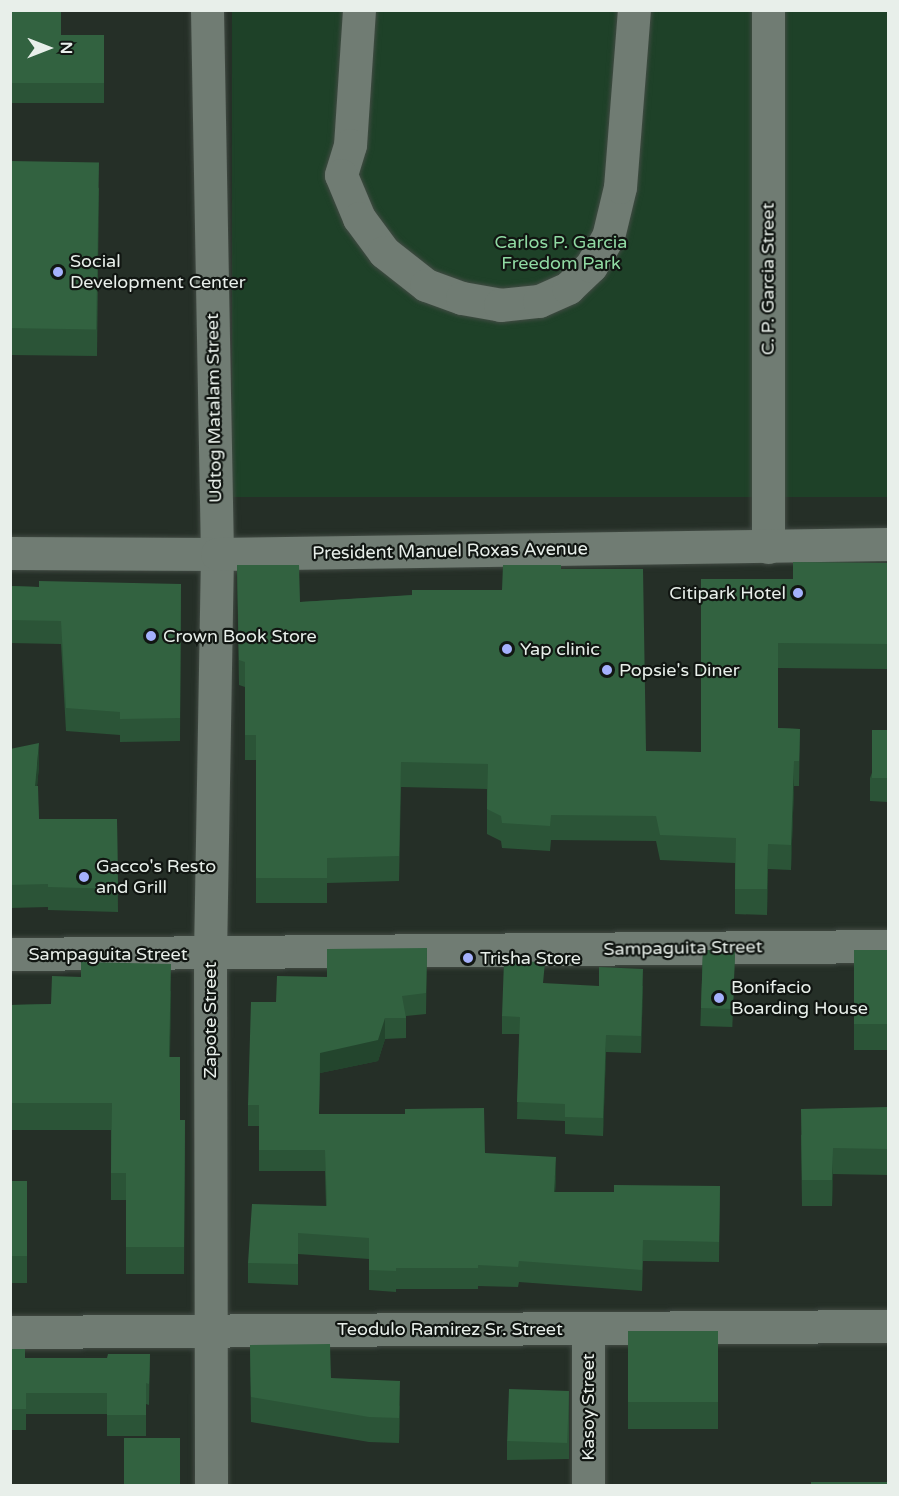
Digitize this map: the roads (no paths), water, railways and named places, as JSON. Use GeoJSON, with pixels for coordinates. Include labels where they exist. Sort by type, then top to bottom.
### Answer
{"type":"FeatureCollection","features":[{"type":"Feature","properties":{"kind":"street","name":"Udtog Matalam Street"},"geometry":{"type":"LineString","coordinates":[[207,10],[217,554]]}},
{"type":"Feature","properties":{"kind":"street"},"geometry":{"type":"LineString","coordinates":[[359,10],[351,145],[341,175],[359,218],[384,252],[426,285],[462,298],[500,305],[539,301],[568,288],[591,266],[608,237],[620,187],[634,10]]}},
{"type":"Feature","properties":{"kind":"street","name":"C. P. Garcia Street"},"geometry":{"type":"LineString","coordinates":[[768,10],[768,547]]}},
{"type":"Feature","properties":{"kind":"street","name":"President Manuel Roxas Avenue"},"geometry":{"type":"LineString","coordinates":[[10,553],[217,554],[888,544]]}},
{"type":"Feature","properties":{"kind":"street","name":"Zapote Street"},"geometry":{"type":"LineString","coordinates":[[211,1485],[210,953],[217,554]]}},
{"type":"Feature","properties":{"kind":"street","name":"Sampaguita Street"},"geometry":{"type":"LineString","coordinates":[[10,954],[888,946]]}},
{"type":"Feature","properties":{"kind":"street","name":"Teodulo Ramirez Sr. Street"},"geometry":{"type":"LineString","coordinates":[[10,1332],[888,1326]]}},
{"type":"Feature","properties":{"kind":"street","name":"Kasoy Street"},"geometry":{"type":"LineString","coordinates":[[588,1329],[588,1485]]}},
{"type":"Feature","properties":{"kind":"place","name":"Social Development Center"},"geometry":{"type":"Point","coordinates":[58,272]}},
{"type":"Feature","properties":{"kind":"place","name":"Citipark Hotel"},"geometry":{"type":"Point","coordinates":[798,593]}},
{"type":"Feature","properties":{"kind":"place","name":"Crown Book Store"},"geometry":{"type":"Point","coordinates":[151,636]}},
{"type":"Feature","properties":{"kind":"place","name":"Yap clinic"},"geometry":{"type":"Point","coordinates":[507,649]}},
{"type":"Feature","properties":{"kind":"place","name":"Popsie's Diner"},"geometry":{"type":"Point","coordinates":[607,670]}},
{"type":"Feature","properties":{"kind":"place","name":"Gacco's Resto and Grill"},"geometry":{"type":"Point","coordinates":[84,877]}},
{"type":"Feature","properties":{"kind":"place","name":"Trisha Store"},"geometry":{"type":"Point","coordinates":[468,958]}},
{"type":"Feature","properties":{"kind":"place","name":"Bonifacio Boarding House"},"geometry":{"type":"Point","coordinates":[719,998]}},
{"type":"Feature","properties":{"kind":"park label","name":"Carlos P. Garcia Freedom Park"},"geometry":{"type":"Point","coordinates":[561,253]}}]}
